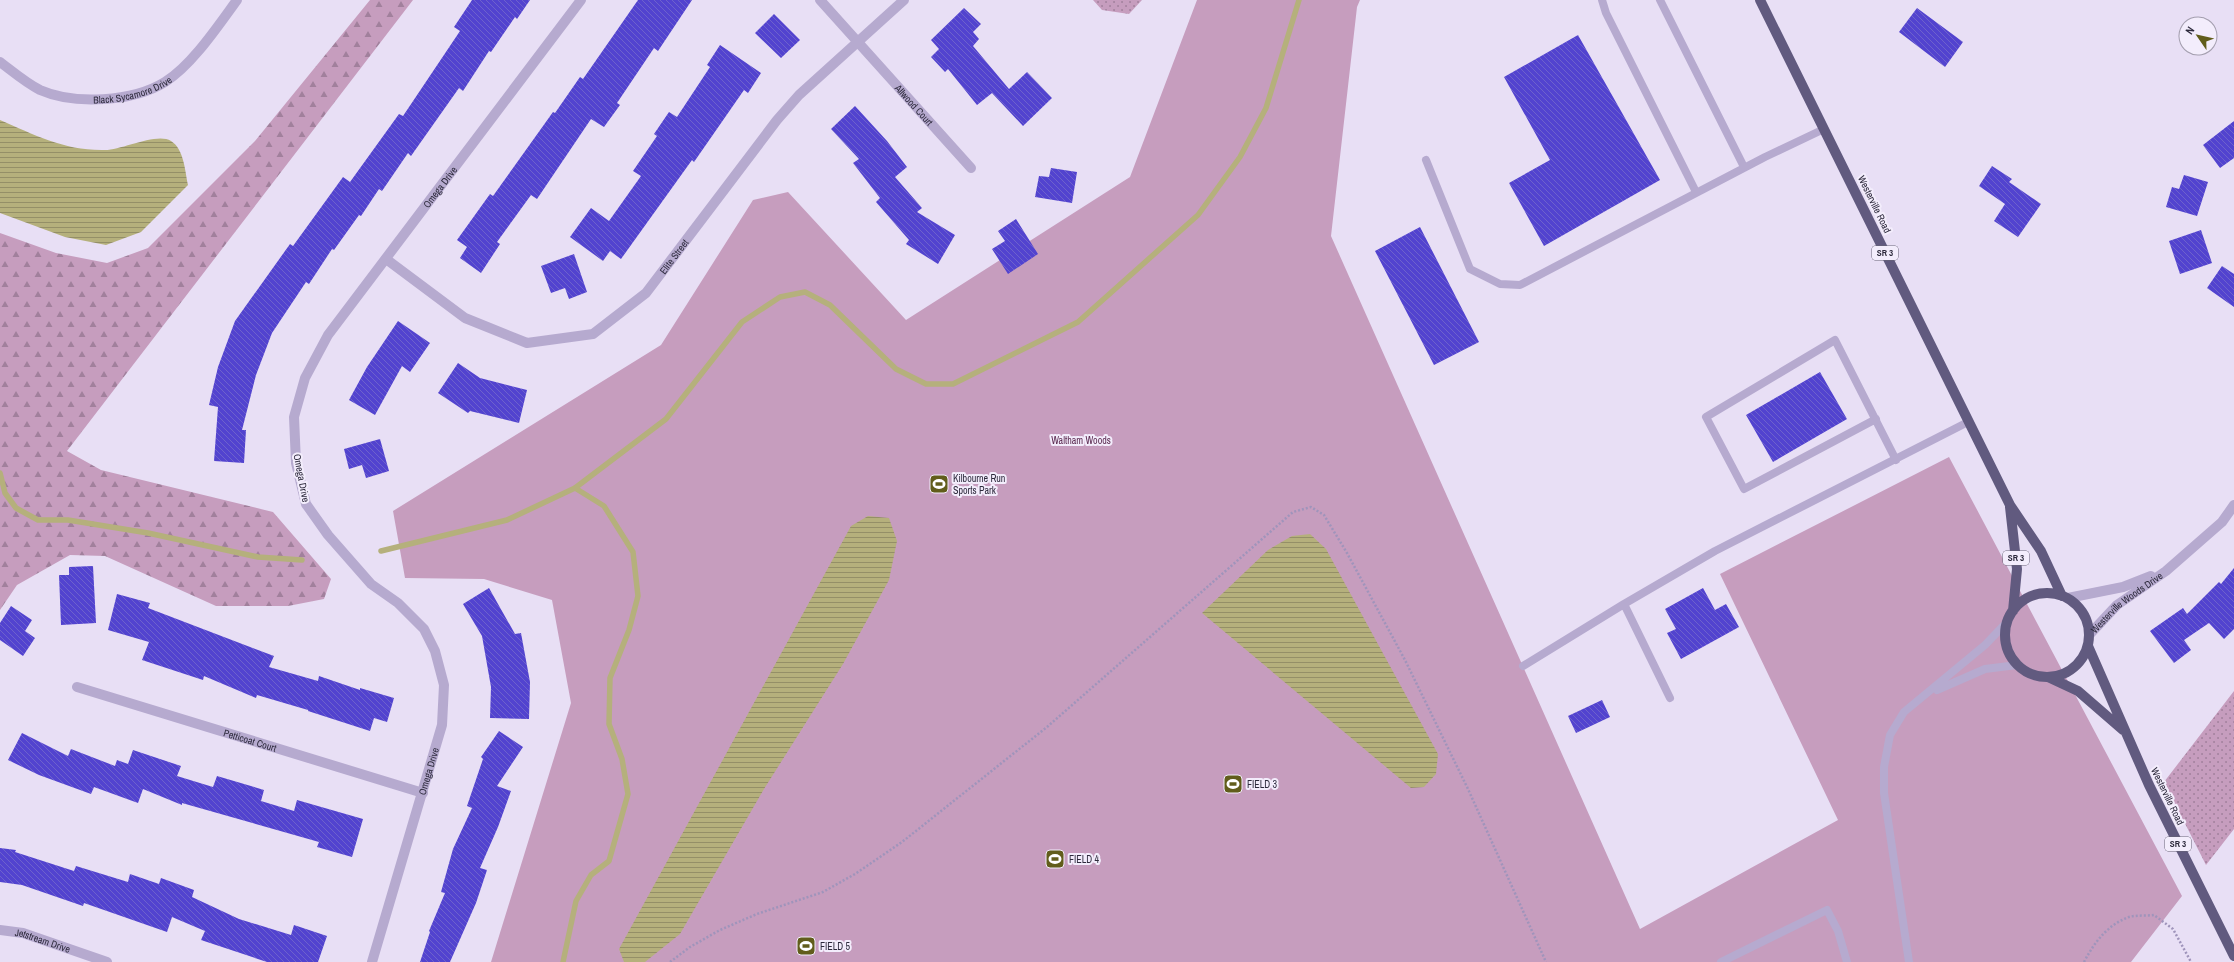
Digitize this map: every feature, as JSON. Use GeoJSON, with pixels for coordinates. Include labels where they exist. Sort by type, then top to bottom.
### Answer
{"type":"FeatureCollection","features":[{"type":"Feature","properties":{"kind":"main road","name":"Westerville Road"},"geometry":{"type":"LineString","coordinates":[[1760,0],[2010,505],[2040,551],[2065,597]]}},
{"type":"Feature","properties":{"kind":"main road","name":"Westerville Road"},"geometry":{"type":"LineString","coordinates":[[2010,505],[2017,570],[2013,611]]}},
{"type":"Feature","properties":{"kind":"main road","name":"Westerville Road"},"geometry":{"type":"LineString","coordinates":[[2048,677],[2061,675],[2073,668],[2082,658],[2088,646],[2089,635],[2084,614],[2077,605],[2065,597],[2049,593],[2035,595],[2023,601],[2013,611],[2007,622],[2006,645],[2010,655],[2017,665],[2026,672],[2048,677],[2078,691],[2124,731]]}},
{"type":"Feature","properties":{"kind":"main road","name":"Westerville Road"},"geometry":{"type":"LineString","coordinates":[[2088,646],[2152,792],[2234,956]]}},
{"type":"Feature","properties":{"kind":"street","name":"Black Sycamore Drive"},"geometry":{"type":"LineString","coordinates":[[0,62],[40,90],[67,97],[113,98],[132,95],[165,82],[182,68],[237,0]]}},
{"type":"Feature","properties":{"kind":"street","name":"Omega Drive"},"geometry":{"type":"LineString","coordinates":[[372,962],[423,793],[442,724],[444,685],[435,651],[424,629],[398,603],[371,584],[328,535],[306,504],[296,463],[294,417],[305,378],[328,335],[581,0]]}},
{"type":"Feature","properties":{"kind":"street","name":"Allwood Court"},"geometry":{"type":"LineString","coordinates":[[820,0],[971,168]]}},
{"type":"Feature","properties":{"kind":"street","name":"Elite Street"},"geometry":{"type":"LineString","coordinates":[[386,259],[465,318],[527,343],[593,334],[646,293],[777,120],[799,95],[904,0]]}},
{"type":"Feature","properties":{"kind":"street","name":"Westerville Woods Drive"},"geometry":{"type":"LineString","coordinates":[[2089,635],[2117,605],[2166,571],[2222,522],[2234,505]]}},
{"type":"Feature","properties":{"kind":"street","name":"Westerville Woods Drive"},"geometry":{"type":"LineString","coordinates":[[2065,597],[2123,587],[2166,571]]}},
{"type":"Feature","properties":{"kind":"street","name":"Petticoat Court"},"geometry":{"type":"LineString","coordinates":[[77,687],[423,793]]}},
{"type":"Feature","properties":{"kind":"street","name":"Jetstream Drive"},"geometry":{"type":"LineString","coordinates":[[0,930],[23,933],[107,962]]}},
{"type":"Feature","properties":{"kind":"lane"},"geometry":{"type":"LineString","coordinates":[[1602,0],[1606,13],[1696,192]]}},
{"type":"Feature","properties":{"kind":"lane"},"geometry":{"type":"LineString","coordinates":[[1660,0],[1744,167]]}},
{"type":"Feature","properties":{"kind":"lane"},"geometry":{"type":"LineString","coordinates":[[1426,160],[1470,268],[1500,284],[1520,285],[1744,167],[1824,129]]}},
{"type":"Feature","properties":{"kind":"lane"},"geometry":{"type":"LineString","coordinates":[[1876,419],[1744,489],[1706,417],[1835,340],[1876,419],[1896,460]]}},
{"type":"Feature","properties":{"kind":"lane"},"geometry":{"type":"LineString","coordinates":[[1523,666],[1624,604],[1715,551],[1968,422]]}},
{"type":"Feature","properties":{"kind":"lane"},"geometry":{"type":"LineString","coordinates":[[1624,604],[1670,698]]}},
{"type":"Feature","properties":{"kind":"lane"},"geometry":{"type":"LineString","coordinates":[[1909,962],[1888,833],[1884,793],[1884,767],[1890,735],[1904,712],[1929,693],[1985,645],[2007,622]]}},
{"type":"Feature","properties":{"kind":"lane"},"geometry":{"type":"LineString","coordinates":[[1929,693],[1986,669],[2017,665]]}},
{"type":"Feature","properties":{"kind":"lane"},"geometry":{"type":"LineString","coordinates":[[1721,962],[1827,910],[1838,930],[1847,962]]}},
{"type":"Feature","properties":{"kind":"path"},"geometry":{"type":"LineString","coordinates":[[670,962],[690,947],[720,930],[764,911],[823,892],[856,874],[902,842],[1048,727],[1293,512],[1311,507],[1324,515],[1347,553],[1405,660],[1468,789],[1546,962]]}},
{"type":"Feature","properties":{"kind":"path"},"geometry":{"type":"LineString","coordinates":[[2084,962],[2093,945],[2108,929],[2130,917],[2154,915],[2173,929],[2191,962]]}},
{"type":"Feature","properties":{"kind":"green space"},"geometry":{"type":"Polygon","coordinates":[[[370,0],[413,0],[67,451],[101,470],[273,512],[331,579],[324,599],[288,606],[216,606],[105,556],[70,555],[17,585],[0,610],[0,233],[56,253],[107,263],[148,248],[255,141],[370,0]]]}},
{"type":"Feature","properties":{"kind":"green space"},"geometry":{"type":"Polygon","coordinates":[[[1093,0],[1142,0],[1129,14],[1102,10],[1093,0]]]}},
{"type":"Feature","properties":{"kind":"green space","name":"Kilbourne Run Sports Park"},"geometry":{"type":"Polygon","coordinates":[[[1197,0],[1360,0],[1357,7],[1331,236],[1640,929],[1838,820],[1720,574],[1949,457],[2182,896],[2131,962],[491,962],[571,703],[552,600],[484,579],[405,578],[393,511],[661,345],[753,200],[788,192],[906,320],[1130,177],[1197,0]]]}},
{"type":"Feature","properties":{"kind":"green space"},"geometry":{"type":"Polygon","coordinates":[[[2234,691],[2234,829],[2206,865],[2164,782],[2234,691]]]}},
{"type":"Feature","properties":{"kind":"shaded area"},"geometry":{"type":"Polygon","coordinates":[[[0,120],[63,145],[90,150],[112,149],[157,139],[171,141],[179,149],[188,185],[141,232],[106,245],[65,237],[0,213],[0,120]]]}},
{"type":"Feature","properties":{"kind":"shaded area"},"geometry":{"type":"Polygon","coordinates":[[[868,516],[889,518],[897,541],[889,580],[843,664],[764,789],[680,934],[645,962],[624,962],[619,949],[851,526],[868,516]]]}},
{"type":"Feature","properties":{"kind":"shaded area"},"geometry":{"type":"Polygon","coordinates":[[[1310,534],[1326,549],[1438,754],[1436,774],[1424,787],[1411,788],[1202,613],[1268,550],[1292,536],[1310,534]]]}},
{"type":"Feature","properties":{"kind":"building"},"geometry":{"type":"Polygon","coordinates":[[[472,0],[530,0],[517,19],[515,17],[491,52],[489,51],[463,91],[459,88],[411,156],[408,153],[382,191],[379,189],[361,216],[359,215],[334,250],[332,249],[309,284],[306,282],[272,333],[256,375],[242,430],[246,430],[244,463],[214,461],[218,407],[209,405],[218,367],[235,321],[290,244],[293,246],[343,177],[350,182],[399,114],[403,116],[460,31],[454,27],[472,0]]]}},
{"type":"Feature","properties":{"kind":"building"},"geometry":{"type":"Polygon","coordinates":[[[638,0],[692,0],[658,51],[654,48],[617,103],[620,105],[604,127],[591,119],[537,199],[531,195],[497,242],[500,244],[481,273],[460,258],[467,247],[457,240],[490,194],[493,196],[580,77],[583,79],[638,0]]]}},
{"type":"Feature","properties":{"kind":"building"},"geometry":{"type":"Polygon","coordinates":[[[964,8],[981,24],[973,32],[979,39],[973,46],[1009,89],[1027,72],[1052,98],[1023,126],[992,93],[977,105],[948,69],[945,72],[931,57],[939,49],[931,40],[964,8]]]}},
{"type":"Feature","properties":{"kind":"building"},"geometry":{"type":"Polygon","coordinates":[[[1917,8],[1963,42],[1945,67],[1899,32],[1917,8]]]}},
{"type":"Feature","properties":{"kind":"building"},"geometry":{"type":"Polygon","coordinates":[[[774,14],[800,40],[781,58],[755,33],[774,14]]]}},
{"type":"Feature","properties":{"kind":"building"},"geometry":{"type":"Polygon","coordinates":[[[1578,35],[1660,180],[1544,246],[1509,183],[1550,160],[1504,77],[1578,35]]]}},
{"type":"Feature","properties":{"kind":"building"},"geometry":{"type":"Polygon","coordinates":[[[720,45],[761,73],[748,93],[744,90],[694,162],[692,160],[621,259],[610,251],[603,261],[570,237],[591,208],[609,221],[641,176],[633,171],[657,136],[654,134],[669,112],[677,117],[710,67],[707,65],[720,45]]]}},
{"type":"Feature","properties":{"kind":"building"},"geometry":{"type":"Polygon","coordinates":[[[855,106],[887,141],[907,167],[895,177],[922,208],[917,212],[955,235],[938,264],[906,244],[909,240],[876,202],[880,198],[853,163],[859,159],[831,129],[855,106]]]}},
{"type":"Feature","properties":{"kind":"building"},"geometry":{"type":"Polygon","coordinates":[[[2234,121],[2234,158],[2220,168],[2203,145],[2234,121]]]}},
{"type":"Feature","properties":{"kind":"building"},"geometry":{"type":"Polygon","coordinates":[[[1992,166],[2012,179],[2009,182],[2041,204],[2018,237],[1994,221],[2005,204],[1979,186],[1992,166]]]}},
{"type":"Feature","properties":{"kind":"building"},"geometry":{"type":"Polygon","coordinates":[[[1051,168],[1077,172],[1072,203],[1035,197],[1039,176],[1049,177],[1051,168]]]}},
{"type":"Feature","properties":{"kind":"building"},"geometry":{"type":"Polygon","coordinates":[[[2184,175],[2208,182],[2197,216],[2166,207],[2172,187],[2179,189],[2184,175]]]}},
{"type":"Feature","properties":{"kind":"building"},"geometry":{"type":"Polygon","coordinates":[[[1016,219],[1038,254],[1008,274],[992,249],[1005,241],[998,231],[1016,219]]]}},
{"type":"Feature","properties":{"kind":"building"},"geometry":{"type":"Polygon","coordinates":[[[1420,227],[1479,342],[1434,365],[1375,251],[1420,227]]]}},
{"type":"Feature","properties":{"kind":"building"},"geometry":{"type":"Polygon","coordinates":[[[2201,230],[2212,263],[2180,274],[2169,241],[2201,230]]]}},
{"type":"Feature","properties":{"kind":"building"},"geometry":{"type":"Polygon","coordinates":[[[574,254],[587,292],[569,299],[565,288],[551,293],[541,266],[574,254]]]}},
{"type":"Feature","properties":{"kind":"building"},"geometry":{"type":"Polygon","coordinates":[[[2222,266],[2234,274],[2234,307],[2207,288],[2222,266]]]}},
{"type":"Feature","properties":{"kind":"building"},"geometry":{"type":"Polygon","coordinates":[[[398,321],[430,343],[410,372],[402,366],[375,415],[349,400],[367,367],[398,321]]]}},
{"type":"Feature","properties":{"kind":"building"},"geometry":{"type":"Polygon","coordinates":[[[458,363],[480,378],[527,390],[519,423],[470,411],[468,413],[438,393],[458,363]]]}},
{"type":"Feature","properties":{"kind":"building"},"geometry":{"type":"Polygon","coordinates":[[[1820,372],[1847,419],[1773,462],[1746,415],[1820,372]]]}},
{"type":"Feature","properties":{"kind":"building"},"geometry":{"type":"Polygon","coordinates":[[[380,439],[389,471],[366,478],[362,465],[349,469],[344,449],[380,439]]]}},
{"type":"Feature","properties":{"kind":"building"},"geometry":{"type":"Polygon","coordinates":[[[93,566],[96,623],[61,625],[59,575],[69,575],[69,567],[93,566]]]}},
{"type":"Feature","properties":{"kind":"building"},"geometry":{"type":"Polygon","coordinates":[[[2234,568],[2234,629],[2224,639],[2209,623],[2184,640],[2191,650],[2174,663],[2150,631],[2183,608],[2187,614],[2219,582],[2221,584],[2234,568]]]}},
{"type":"Feature","properties":{"kind":"building"},"geometry":{"type":"Polygon","coordinates":[[[489,588],[515,634],[521,633],[530,682],[529,719],[490,718],[491,687],[482,636],[463,604],[489,588]]]}},
{"type":"Feature","properties":{"kind":"building"},"geometry":{"type":"Polygon","coordinates":[[[1703,588],[1715,610],[1726,604],[1739,627],[1681,659],[1667,633],[1676,629],[1665,609],[1703,588]]]}},
{"type":"Feature","properties":{"kind":"building"},"geometry":{"type":"Polygon","coordinates":[[[117,594],[150,603],[148,608],[274,656],[269,667],[318,681],[319,676],[360,690],[360,688],[394,698],[387,722],[374,718],[370,731],[257,695],[256,698],[204,676],[203,680],[142,660],[149,642],[108,630],[117,594]]]}},
{"type":"Feature","properties":{"kind":"building"},"geometry":{"type":"Polygon","coordinates":[[[11,606],[32,620],[25,631],[35,638],[23,656],[0,640],[0,623],[11,606]]]}},
{"type":"Feature","properties":{"kind":"building"},"geometry":{"type":"Polygon","coordinates":[[[1602,700],[1610,717],[1576,733],[1568,716],[1602,700]]]}},
{"type":"Feature","properties":{"kind":"building"},"geometry":{"type":"Polygon","coordinates":[[[499,731],[523,747],[497,786],[511,791],[498,827],[480,868],[487,870],[476,903],[450,962],[420,962],[430,932],[429,931],[445,893],[441,892],[453,849],[472,808],[467,806],[483,759],[481,757],[499,731]]]}},
{"type":"Feature","properties":{"kind":"building"},"geometry":{"type":"Polygon","coordinates":[[[22,733],[68,756],[71,749],[115,766],[117,760],[128,764],[133,750],[181,766],[177,776],[213,787],[217,776],[264,790],[261,801],[294,811],[297,800],[363,819],[352,857],[317,847],[319,842],[182,803],[182,805],[143,789],[138,803],[94,787],[91,794],[39,775],[8,760],[22,733]]]}},
{"type":"Feature","properties":{"kind":"building"},"geometry":{"type":"Polygon","coordinates":[[[0,848],[16,850],[15,852],[74,871],[76,866],[128,882],[130,874],[159,884],[161,878],[194,890],[192,897],[239,919],[291,935],[294,925],[327,936],[318,962],[267,962],[201,940],[205,931],[172,917],[167,932],[84,903],[83,906],[22,885],[0,882],[0,848]]]}},
{"type":"Feature","properties":{"kind":"waterway"},"geometry":{"type":"LineString","coordinates":[[381,551],[507,520],[575,488],[666,419],[742,322],[780,297],[805,292],[830,305],[896,369],[926,384],[953,384],[1078,322],[1198,215],[1240,157],[1266,108],[1299,0]]}},
{"type":"Feature","properties":{"kind":"waterway"},"geometry":{"type":"LineString","coordinates":[[0,473],[5,493],[16,508],[38,520],[68,520],[148,533],[258,557],[302,560]]}},
{"type":"Feature","properties":{"kind":"waterway"},"geometry":{"type":"LineString","coordinates":[[563,962],[576,901],[591,875],[609,861],[628,794],[622,759],[609,724],[610,678],[629,630],[638,596],[633,552],[604,506],[575,488]]}},
{"type":"Feature","properties":{"kind":"place","name":"Kilbourne Run Sports Park"},"geometry":{"type":"Point","coordinates":[939,484]}},
{"type":"Feature","properties":{"kind":"place","name":"FIELD 3"},"geometry":{"type":"Point","coordinates":[1233,784]}},
{"type":"Feature","properties":{"kind":"place","name":"FIELD 4"},"geometry":{"type":"Point","coordinates":[1055,859]}},
{"type":"Feature","properties":{"kind":"place","name":"FIELD 5"},"geometry":{"type":"Point","coordinates":[806,946]}},
{"type":"Feature","properties":{"kind":"park label","name":"Waltham Woods"},"geometry":{"type":"Point","coordinates":[1081,440]}}]}
